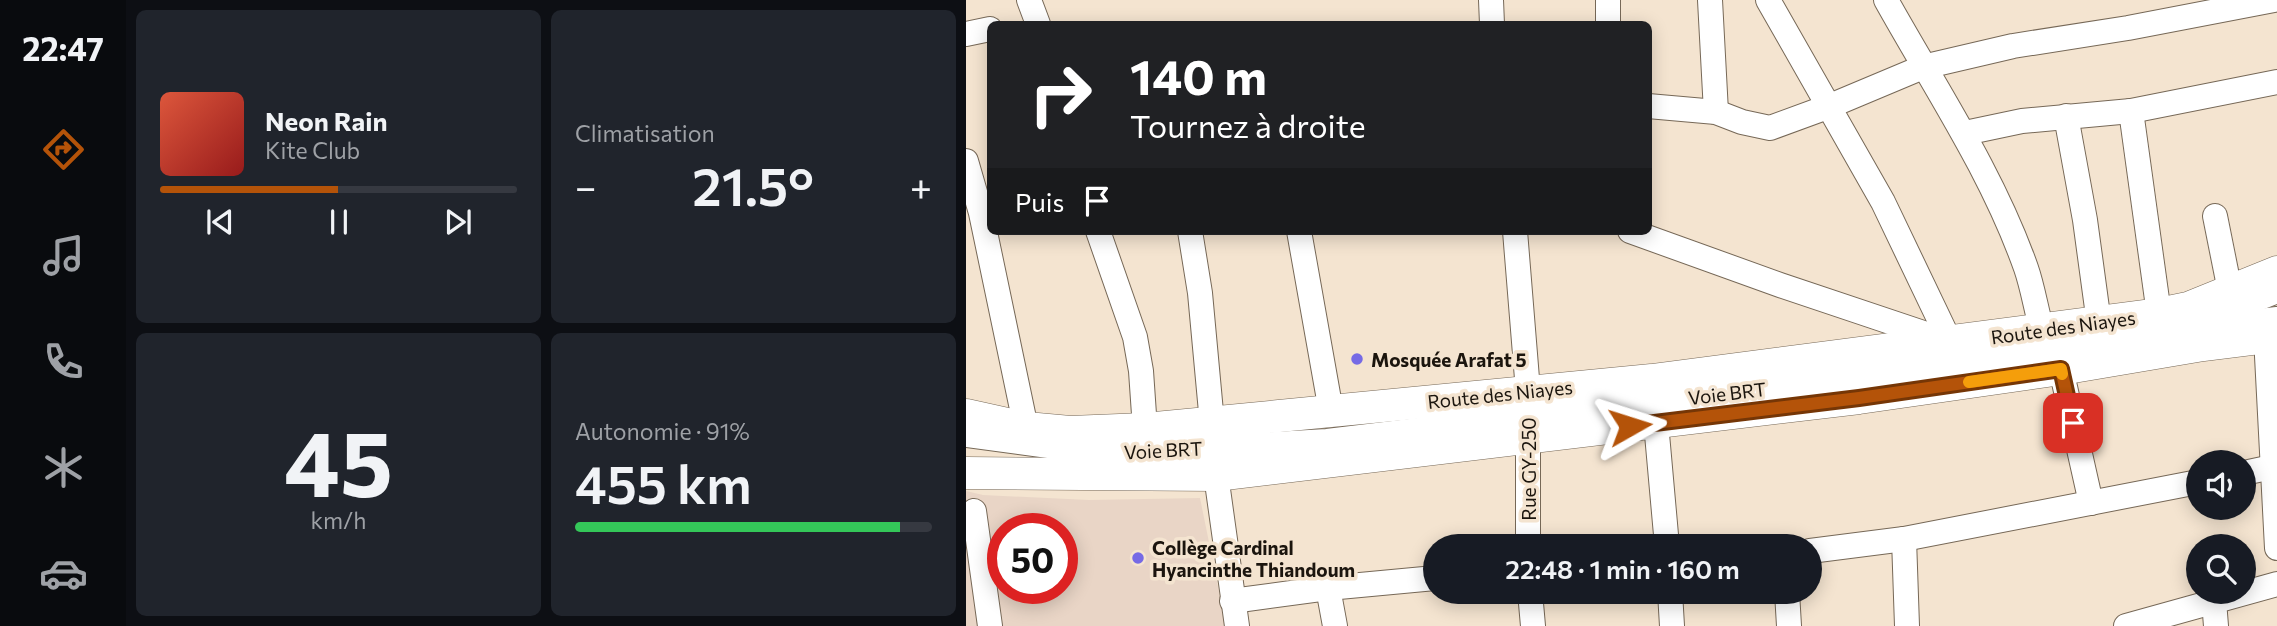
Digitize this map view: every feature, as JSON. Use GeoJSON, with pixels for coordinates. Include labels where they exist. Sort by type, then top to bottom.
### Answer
{"type":"FeatureCollection","features":[{"type":"Feature","properties":{"kind":"main road","name":"Route des Niayes"},"geometry":{"type":"LineString","coordinates":[[966,473],[1216,475],[1528,415],[1652,380],[2099,323],[2165,323],[2188,308],[2277,272]]}},
{"type":"Feature","properties":{"kind":"main road","name":"Route des Niayes"},"geometry":{"type":"LineString","coordinates":[[966,415],[1026,428],[1070,432],[1212,424],[1331,411],[1528,415],[1656,424],[2061,369],[2273,331]]}},
{"type":"Feature","properties":{"kind":"street"},"geometry":{"type":"LineString","coordinates":[[1608,0],[1608,21]]}},
{"type":"Feature","properties":{"kind":"street"},"geometry":{"type":"LineString","coordinates":[[1710,0],[1716,113]]}},
{"type":"Feature","properties":{"kind":"street"},"geometry":{"type":"LineString","coordinates":[[1768,0],[1883,202],[1950,342]]}},
{"type":"Feature","properties":{"kind":"street"},"geometry":{"type":"LineString","coordinates":[[1886,0],[1923,67],[1965,133],[2026,268],[2042,330]]}},
{"type":"Feature","properties":{"kind":"street"},"geometry":{"type":"LineString","coordinates":[[1652,106],[1716,113],[1770,128],[1923,67],[2014,46],[2274,0]]}},
{"type":"Feature","properties":{"kind":"street"},"geometry":{"type":"LineString","coordinates":[[966,34],[987,30]]}},
{"type":"Feature","properties":{"kind":"street"},"geometry":{"type":"LineString","coordinates":[[1965,133],[2022,121],[2131,111],[2277,82]]}},
{"type":"Feature","properties":{"kind":"street"},"geometry":{"type":"LineString","coordinates":[[2131,111],[2165,323]]}},
{"type":"Feature","properties":{"kind":"street"},"geometry":{"type":"LineString","coordinates":[[2066,116],[2085,220],[2099,323]]}},
{"type":"Feature","properties":{"kind":"street"},"geometry":{"type":"LineString","coordinates":[[966,161],[1026,428]]}},
{"type":"Feature","properties":{"kind":"street"},"geometry":{"type":"LineString","coordinates":[[2215,216],[2230,290]]}},
{"type":"Feature","properties":{"kind":"street"},"geometry":{"type":"LineString","coordinates":[[1099,235],[1135,337],[1141,371],[1145,429]]}},
{"type":"Feature","properties":{"kind":"street"},"geometry":{"type":"LineString","coordinates":[[1191,235],[1200,293],[1212,424]]}},
{"type":"Feature","properties":{"kind":"street"},"geometry":{"type":"LineString","coordinates":[[1300,235],[1331,411]]}},
{"type":"Feature","properties":{"kind":"street","name":"Rue GY-250"},"geometry":{"type":"LineString","coordinates":[[1515,235],[1528,415],[1528,534]]}},
{"type":"Feature","properties":{"kind":"street"},"geometry":{"type":"LineString","coordinates":[[1642,235],[1950,342]]}},
{"type":"Feature","properties":{"kind":"street","name":"Voie BRT"},"geometry":{"type":"LineString","coordinates":[[966,435],[1119,453],[1327,441],[2014,356],[2165,323],[2277,291]]}},
{"type":"Feature","properties":{"kind":"street","name":"Voie BRT"},"geometry":{"type":"LineString","coordinates":[[2165,323],[2273,331]]}},
{"type":"Feature","properties":{"kind":"street"},"geometry":{"type":"LineString","coordinates":[[2273,331],[2272,467],[2277,548]]}},
{"type":"Feature","properties":{"kind":"street"},"geometry":{"type":"LineString","coordinates":[[2061,369],[2091,503]]}},
{"type":"Feature","properties":{"kind":"street"},"geometry":{"type":"LineString","coordinates":[[1656,424],[1666,534]]}},
{"type":"Feature","properties":{"kind":"street","name":"Voie BRT"},"geometry":{"type":"LineString","coordinates":[[966,459],[1072,449]]}},
{"type":"Feature","properties":{"kind":"street"},"geometry":{"type":"LineString","coordinates":[[2256,470],[2272,467]]}},
{"type":"Feature","properties":{"kind":"street"},"geometry":{"type":"LineString","coordinates":[[1216,475],[1237,626]]}},
{"type":"Feature","properties":{"kind":"street"},"geometry":{"type":"LineString","coordinates":[[1822,549],[1904,539],[2186,484]]}},
{"type":"Feature","properties":{"kind":"street"},"geometry":{"type":"LineString","coordinates":[[974,511],[989,626]]}},
{"type":"Feature","properties":{"kind":"street"},"geometry":{"type":"LineString","coordinates":[[1904,539],[1907,626]]}},
{"type":"Feature","properties":{"kind":"street"},"geometry":{"type":"LineString","coordinates":[[1232,601],[1423,579]]}},
{"type":"Feature","properties":{"kind":"street"},"geometry":{"type":"LineString","coordinates":[[2256,590],[2277,584]]}},
{"type":"Feature","properties":{"kind":"street"},"geometry":{"type":"LineString","coordinates":[[1328,588],[1335,626]]}},
{"type":"Feature","properties":{"kind":"street"},"geometry":{"type":"LineString","coordinates":[[1531,604],[1533,626]]}},
{"type":"Feature","properties":{"kind":"street"},"geometry":{"type":"LineString","coordinates":[[1671,604],[1672,626]]}},
{"type":"Feature","properties":{"kind":"street"},"geometry":{"type":"LineString","coordinates":[[1788,604],[1789,626]]}},
{"type":"Feature","properties":{"kind":"street"},"geometry":{"type":"LineString","coordinates":[[2126,626],[2203,604]]}},
{"type":"Feature","properties":{"kind":"street"},"geometry":{"type":"LineString","coordinates":[[2214,604],[2216,626]]}},
{"type":"Feature","properties":{"kind":"shaded area","name":"Collège Cardinal Hyancinthe Thiandoum"},"geometry":{"type":"Polygon","coordinates":[[[966,491],[983,495],[1089,500],[1200,498],[1226,626],[966,626],[966,491]]]}},
{"type":"Feature","properties":{"kind":"slow traffic"},"geometry":{"type":"LineString","coordinates":[[1969,382],[2061,369],[2062,374]]}},
{"type":"Feature","properties":{"kind":"place","name":"Mosquée Arafat 5"},"geometry":{"type":"Point","coordinates":[1357,359]}},
{"type":"Feature","properties":{"kind":"place","name":"Collège Cardinal Hyancinthe Thiandoum"},"geometry":{"type":"Point","coordinates":[1138,558]}},
{"type":"Feature","properties":{"kind":"route"},"geometry":{"type":"LineString","coordinates":[[1630,426],[1859,398],[2061,369],[2073,423]]}}]}
